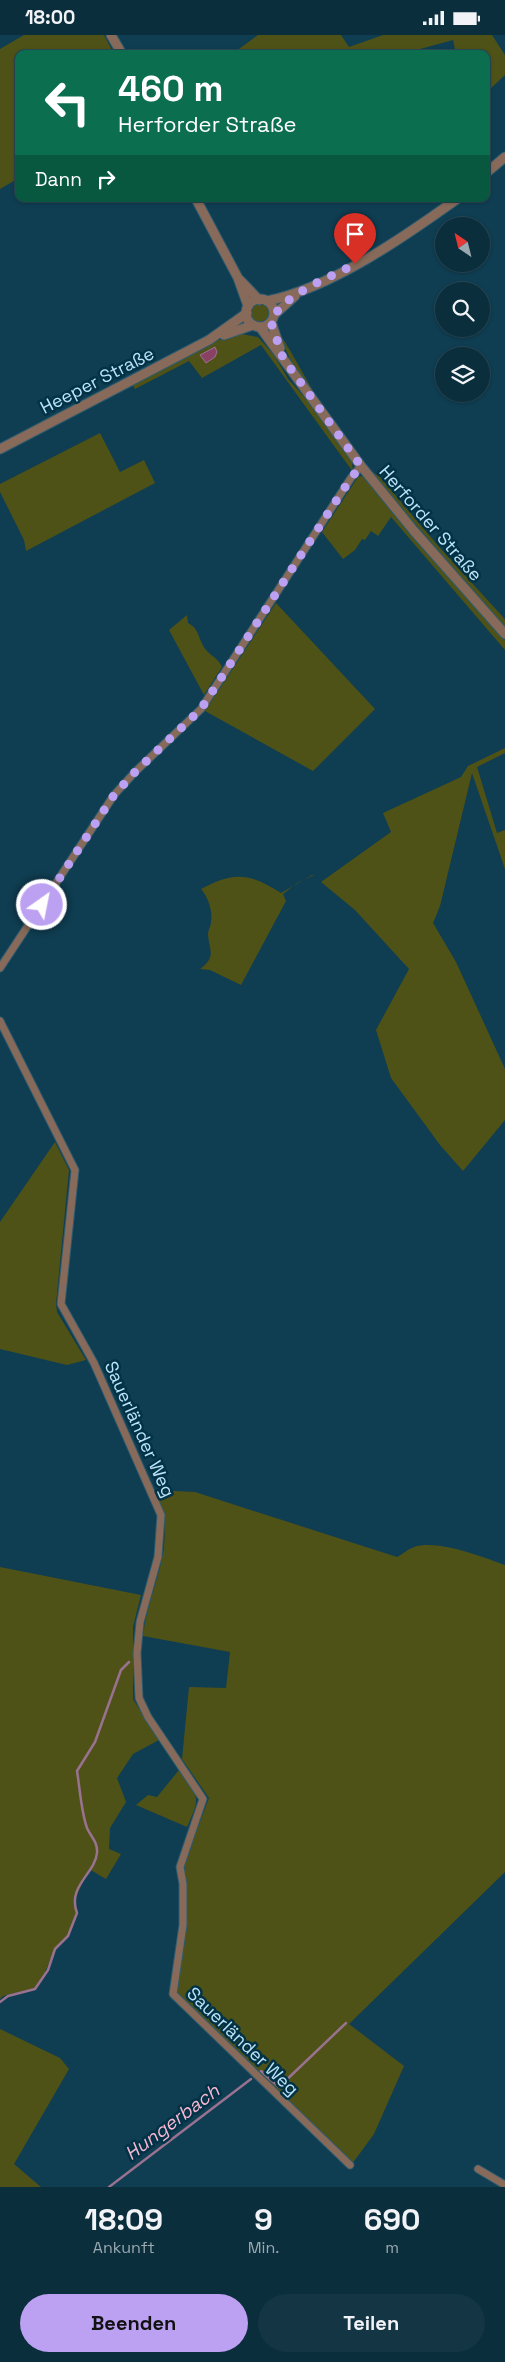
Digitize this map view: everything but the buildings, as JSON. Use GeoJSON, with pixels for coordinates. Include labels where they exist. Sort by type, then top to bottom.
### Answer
{"type":"FeatureCollection","features":[{"type":"Feature","properties":{"kind":"street"},"geometry":{"type":"LineString","coordinates":[[112,35],[120,50]]}},
{"type":"Feature","properties":{"kind":"street"},"geometry":{"type":"LineString","coordinates":[[490,170],[505,157]]}},
{"type":"Feature","properties":{"kind":"street"},"geometry":{"type":"LineString","coordinates":[[198,202],[238,278],[248,310],[248,320],[256,326],[273,318],[298,293]]}},
{"type":"Feature","properties":{"kind":"street"},"geometry":{"type":"LineString","coordinates":[[248,310],[253,301],[298,293],[380,251],[453,202]]}},
{"type":"Feature","properties":{"kind":"street"},"geometry":{"type":"LineString","coordinates":[[238,278],[263,300],[273,306],[273,318]]}},
{"type":"Feature","properties":{"kind":"street","name":"Heeper Straße"},"geometry":{"type":"LineString","coordinates":[[0,449],[209,340],[248,310]]}},
{"type":"Feature","properties":{"kind":"street","name":"Herforder Straße"},"geometry":{"type":"LineString","coordinates":[[273,318],[283,358]]}},
{"type":"Feature","properties":{"kind":"street","name":"Heeper Straße"},"geometry":{"type":"LineString","coordinates":[[209,340],[256,326]]}},
{"type":"Feature","properties":{"kind":"street","name":"Herforder Straße"},"geometry":{"type":"LineString","coordinates":[[256,326],[283,358],[361,466],[414,531],[505,634]]}},
{"type":"Feature","properties":{"kind":"street"},"geometry":{"type":"LineString","coordinates":[[0,967],[114,795],[135,772],[201,709],[351,478],[361,466]]}},
{"type":"Feature","properties":{"kind":"street","name":"Sauerländer Weg"},"geometry":{"type":"LineString","coordinates":[[0,1021],[74,1170],[60,1305],[94,1363],[160,1515],[158,1557],[140,1622],[137,1653],[139,1699],[148,1717],[203,1799],[180,1867],[183,1925],[172,1994],[350,2165]]}},
{"type":"Feature","properties":{"kind":"street"},"geometry":{"type":"LineString","coordinates":[[478,2169],[505,2185]]}},
{"type":"Feature","properties":{"kind":"shaded area"},"geometry":{"type":"Polygon","coordinates":[[[24,35],[104,35],[112,50],[15,50],[15,180],[0,189],[0,49],[24,35]]]}},
{"type":"Feature","properties":{"kind":"shaded area"},"geometry":{"type":"Polygon","coordinates":[[[258,35],[341,35],[349,47],[383,35],[492,35],[505,55],[505,75],[490,89],[490,50],[455,50],[453,40],[417,50],[237,50],[258,35]]]}},
{"type":"Feature","properties":{"kind":"shaded area"},"geometry":{"type":"Polygon","coordinates":[[[256,304],[264,304],[269,309],[267,320],[256,322],[251,317],[251,309],[256,304]]]}},
{"type":"Feature","properties":{"kind":"shaded area"},"geometry":{"type":"Polygon","coordinates":[[[240,331],[242,334],[258,337],[274,355],[288,379],[308,401],[352,462],[353,472],[261,345],[202,378],[189,361],[135,389],[132,384],[212,343],[240,331]]]}},
{"type":"Feature","properties":{"kind":"shaded area"},"geometry":{"type":"Polygon","coordinates":[[[280,334],[320,402],[296,370],[278,335],[280,334]]]}},
{"type":"Feature","properties":{"kind":"shaded area"},"geometry":{"type":"Polygon","coordinates":[[[215,347],[217,352],[215,357],[206,363],[200,355],[215,347]]]}},
{"type":"Feature","properties":{"kind":"shaded area"},"geometry":{"type":"Polygon","coordinates":[[[100,433],[120,472],[144,460],[155,483],[26,551],[24,540],[0,492],[0,484],[100,433]]]}},
{"type":"Feature","properties":{"kind":"shaded area"},"geometry":{"type":"Polygon","coordinates":[[[368,469],[380,477],[440,548],[503,617],[505,628],[368,469]]]}},
{"type":"Feature","properties":{"kind":"shaded area"},"geometry":{"type":"Polygon","coordinates":[[[360,476],[364,477],[415,539],[505,640],[505,650],[391,517],[378,536],[371,531],[365,540],[362,539],[355,550],[343,559],[322,532],[360,476]]]}},
{"type":"Feature","properties":{"kind":"shaded area"},"geometry":{"type":"Polygon","coordinates":[[[276,603],[375,709],[313,771],[205,711],[276,603]]]}},
{"type":"Feature","properties":{"kind":"shaded area"},"geometry":{"type":"Polygon","coordinates":[[[187,615],[188,623],[195,628],[203,646],[222,667],[204,695],[169,630],[187,615]]]}},
{"type":"Feature","properties":{"kind":"shaded area"},"geometry":{"type":"Polygon","coordinates":[[[505,748],[505,753],[477,767],[497,833],[505,830],[505,869],[472,773],[440,906],[433,923],[456,962],[505,1069],[505,1120],[463,1171],[440,1145],[391,1078],[376,1030],[409,969],[355,910],[321,882],[391,832],[383,813],[461,777],[468,766],[505,748]]]}},
{"type":"Feature","properties":{"kind":"shaded area"},"geometry":{"type":"Polygon","coordinates":[[[233,877],[251,878],[260,881],[281,893],[294,886],[283,894],[286,901],[241,985],[210,970],[200,969],[209,960],[211,953],[208,934],[211,913],[206,896],[201,889],[223,879],[233,877]]]}},
{"type":"Feature","properties":{"kind":"shaded area"},"geometry":{"type":"Polygon","coordinates":[[[55,1142],[69,1170],[56,1304],[57,1312],[86,1360],[67,1365],[0,1349],[0,1222],[55,1142]]]}},
{"type":"Feature","properties":{"kind":"shaded area"},"geometry":{"type":"Polygon","coordinates":[[[154,1490],[195,1492],[397,1557],[414,1547],[435,1545],[460,1550],[505,1565],[505,1872],[349,2024],[404,2066],[374,2134],[352,2164],[242,2056],[179,1998],[176,1992],[186,1883],[184,1864],[209,1798],[182,1759],[189,1687],[226,1688],[230,1652],[143,1636],[164,1546],[165,1528],[162,1510],[154,1490]]]}},
{"type":"Feature","properties":{"kind":"shaded area"},"geometry":{"type":"Polygon","coordinates":[[[0,1567],[141,1595],[133,1627],[133,1699],[159,1740],[133,1754],[117,1778],[126,1802],[110,1828],[109,1849],[121,1854],[106,1879],[89,1869],[74,1901],[76,1912],[70,1932],[55,1949],[45,1972],[35,1988],[3,1996],[0,1999],[0,1567]]]}},
{"type":"Feature","properties":{"kind":"shaded area"},"geometry":{"type":"Polygon","coordinates":[[[179,1770],[191,1786],[196,1797],[196,1803],[187,1827],[136,1805],[148,1795],[157,1797],[179,1770]]]}},
{"type":"Feature","properties":{"kind":"shaded area"},"geometry":{"type":"Polygon","coordinates":[[[0,2029],[60,2058],[69,2069],[14,2164],[41,2187],[0,2187],[0,2029]]]}},
{"type":"Feature","properties":{"kind":"waterway"},"geometry":{"type":"LineString","coordinates":[[0,2002],[8,1996],[35,1989],[48,1970],[55,1949],[68,1936],[77,1913],[75,1904],[78,1888],[92,1867],[97,1853],[95,1843],[85,1821],[77,1771],[95,1742],[121,1670],[129,1662]]}},
{"type":"Feature","properties":{"kind":"waterway","name":"Hungerbach"},"geometry":{"type":"LineString","coordinates":[[261,2071],[279,2087],[346,2023]]}},
{"type":"Feature","properties":{"kind":"waterway","name":"Hungerbach"},"geometry":{"type":"LineString","coordinates":[[109,2187],[251,2079]]}},
{"type":"Feature","properties":{"kind":"route"},"geometry":{"type":"LineString","coordinates":[[42,905],[114,795],[135,772],[201,709],[351,478],[361,466],[333,430],[283,358],[271,322],[275,313],[298,293],[355,264]]}}]}
